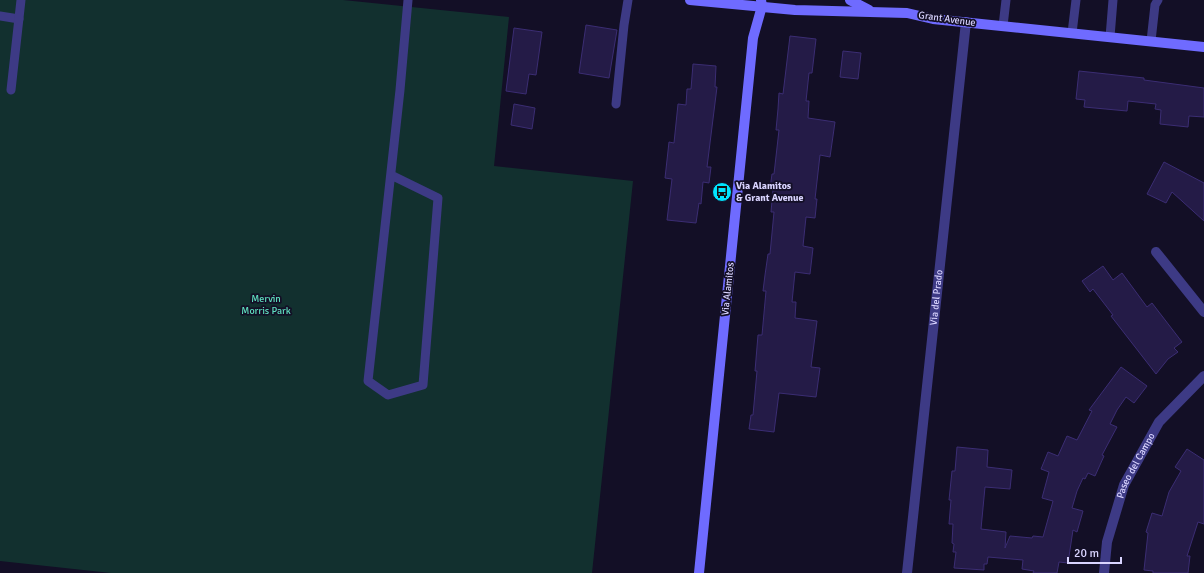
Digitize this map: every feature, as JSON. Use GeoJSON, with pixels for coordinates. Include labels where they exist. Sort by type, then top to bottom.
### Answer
{"type":"FeatureCollection","features":[{"type":"Feature","properties":{"kind":"street","name":"Grant Avenue"},"geometry":{"type":"LineString","coordinates":[[690,0],[763,2],[795,10],[907,12],[933,19],[1204,47]]}},
{"type":"Feature","properties":{"kind":"street"},"geometry":{"type":"LineString","coordinates":[[850,0],[870,11]]}},
{"type":"Feature","properties":{"kind":"street","name":"Via Alamitos"},"geometry":{"type":"LineString","coordinates":[[699,573],[753,38],[763,2]]}},
{"type":"Feature","properties":{"kind":"street","name":"Via del Prado"},"geometry":{"type":"LineString","coordinates":[[907,573],[966,22]]}},
{"type":"Feature","properties":{"kind":"street"},"geometry":{"type":"LineString","coordinates":[[1156,252],[1204,312]]}},
{"type":"Feature","properties":{"kind":"street","name":"Paseo del Campo"},"geometry":{"type":"LineString","coordinates":[[1104,573],[1107,542],[1124,485],[1160,422],[1204,376]]}},
{"type":"Feature","properties":{"kind":"lane"},"geometry":{"type":"LineString","coordinates":[[11,90],[21,0]]}},
{"type":"Feature","properties":{"kind":"lane"},"geometry":{"type":"LineString","coordinates":[[391,175],[438,198],[423,385],[388,395],[368,381],[400,90],[408,0]]}},
{"type":"Feature","properties":{"kind":"lane"},"geometry":{"type":"LineString","coordinates":[[616,104],[628,0]]}},
{"type":"Feature","properties":{"kind":"lane"},"geometry":{"type":"LineString","coordinates":[[1003,26],[1006,0]]}},
{"type":"Feature","properties":{"kind":"lane"},"geometry":{"type":"LineString","coordinates":[[1072,33],[1076,0]]}},
{"type":"Feature","properties":{"kind":"lane"},"geometry":{"type":"LineString","coordinates":[[1110,37],[1113,0]]}},
{"type":"Feature","properties":{"kind":"lane"},"geometry":{"type":"LineString","coordinates":[[1151,41],[1155,5],[1158,0]]}},
{"type":"Feature","properties":{"kind":"lane"},"geometry":{"type":"LineString","coordinates":[[0,16],[19,18]]}},
{"type":"Feature","properties":{"kind":"green space","name":"Mervin Morris Park"},"geometry":{"type":"Polygon","coordinates":[[[0,0],[343,0],[509,17],[494,166],[633,181],[592,573],[111,573],[0,561],[0,0]]]}},
{"type":"Feature","properties":{"kind":"building"},"geometry":{"type":"Polygon","coordinates":[[[586,25],[617,30],[609,78],[579,73],[586,25]]]}},
{"type":"Feature","properties":{"kind":"building"},"geometry":{"type":"Polygon","coordinates":[[[514,28],[542,32],[536,75],[529,74],[526,94],[506,91],[514,28]]]}},
{"type":"Feature","properties":{"kind":"building"},"geometry":{"type":"Polygon","coordinates":[[[790,36],[816,39],[812,73],[809,73],[806,101],[809,101],[808,118],[835,122],[830,157],[820,155],[815,199],[817,199],[815,218],[806,217],[803,246],[813,248],[810,274],[795,272],[792,302],[796,302],[795,318],[817,321],[811,367],[820,368],[816,397],[779,393],[774,432],[749,429],[751,415],[753,415],[757,371],[755,371],[758,335],[762,335],[766,291],[763,291],[768,254],[770,254],[774,212],[771,212],[773,190],[770,189],[772,174],[774,174],[779,130],[776,130],[779,93],[783,94],[790,36]]]}},
{"type":"Feature","properties":{"kind":"building"},"geometry":{"type":"Polygon","coordinates":[[[843,51],[861,53],[858,79],[840,77],[843,51]]]}},
{"type":"Feature","properties":{"kind":"building"},"geometry":{"type":"Polygon","coordinates":[[[693,64],[716,66],[715,87],[717,87],[707,167],[711,167],[709,183],[703,182],[701,204],[699,203],[696,223],[667,220],[672,179],[665,178],[669,142],[674,143],[678,104],[686,105],[687,89],[691,89],[693,64]]]}},
{"type":"Feature","properties":{"kind":"building"},"geometry":{"type":"Polygon","coordinates":[[[1079,71],[1144,78],[1144,80],[1204,88],[1204,117],[1189,116],[1188,127],[1160,124],[1161,110],[1155,109],[1156,104],[1128,101],[1127,111],[1084,107],[1085,100],[1076,99],[1079,71]]]}},
{"type":"Feature","properties":{"kind":"building"},"geometry":{"type":"Polygon","coordinates":[[[514,104],[535,108],[532,129],[511,125],[514,104]]]}},
{"type":"Feature","properties":{"kind":"building"},"geometry":{"type":"Polygon","coordinates":[[[1164,162],[1204,183],[1204,221],[1172,192],[1166,203],[1147,194],[1164,162]]]}},
{"type":"Feature","properties":{"kind":"building"},"geometry":{"type":"Polygon","coordinates":[[[1103,266],[1113,280],[1122,273],[1147,307],[1152,303],[1182,342],[1174,348],[1178,352],[1168,359],[1156,374],[1111,316],[1113,315],[1093,289],[1090,292],[1082,281],[1103,266]]]}},
{"type":"Feature","properties":{"kind":"building"},"geometry":{"type":"Polygon","coordinates":[[[1121,367],[1147,386],[1134,403],[1126,397],[1117,410],[1110,424],[1117,427],[1102,455],[1104,456],[1095,476],[1088,473],[1085,479],[1083,478],[1077,491],[1072,508],[1083,511],[1077,532],[1073,530],[1068,563],[1059,562],[1057,573],[1033,573],[1034,571],[1022,569],[1023,560],[988,557],[987,564],[984,564],[984,570],[954,568],[956,552],[953,552],[954,544],[952,543],[953,524],[949,524],[951,500],[949,500],[952,471],[955,471],[957,447],[988,450],[987,467],[1012,470],[1010,489],[985,487],[981,529],[1006,532],[1005,548],[1010,536],[1032,538],[1033,536],[1043,537],[1053,501],[1042,498],[1049,472],[1041,469],[1048,452],[1058,456],[1067,436],[1077,440],[1092,411],[1089,410],[1121,367]]]}},
{"type":"Feature","properties":{"kind":"building"},"geometry":{"type":"Polygon","coordinates":[[[1187,449],[1204,460],[1204,524],[1198,522],[1187,556],[1190,556],[1188,573],[1153,573],[1153,571],[1144,570],[1148,533],[1146,532],[1152,513],[1162,516],[1169,492],[1181,471],[1175,467],[1187,449]]]}},
{"type":"Feature","properties":{"kind":"place","name":"Via Alamitos & Grant Avenue"},"geometry":{"type":"Point","coordinates":[722,192]}}]}
